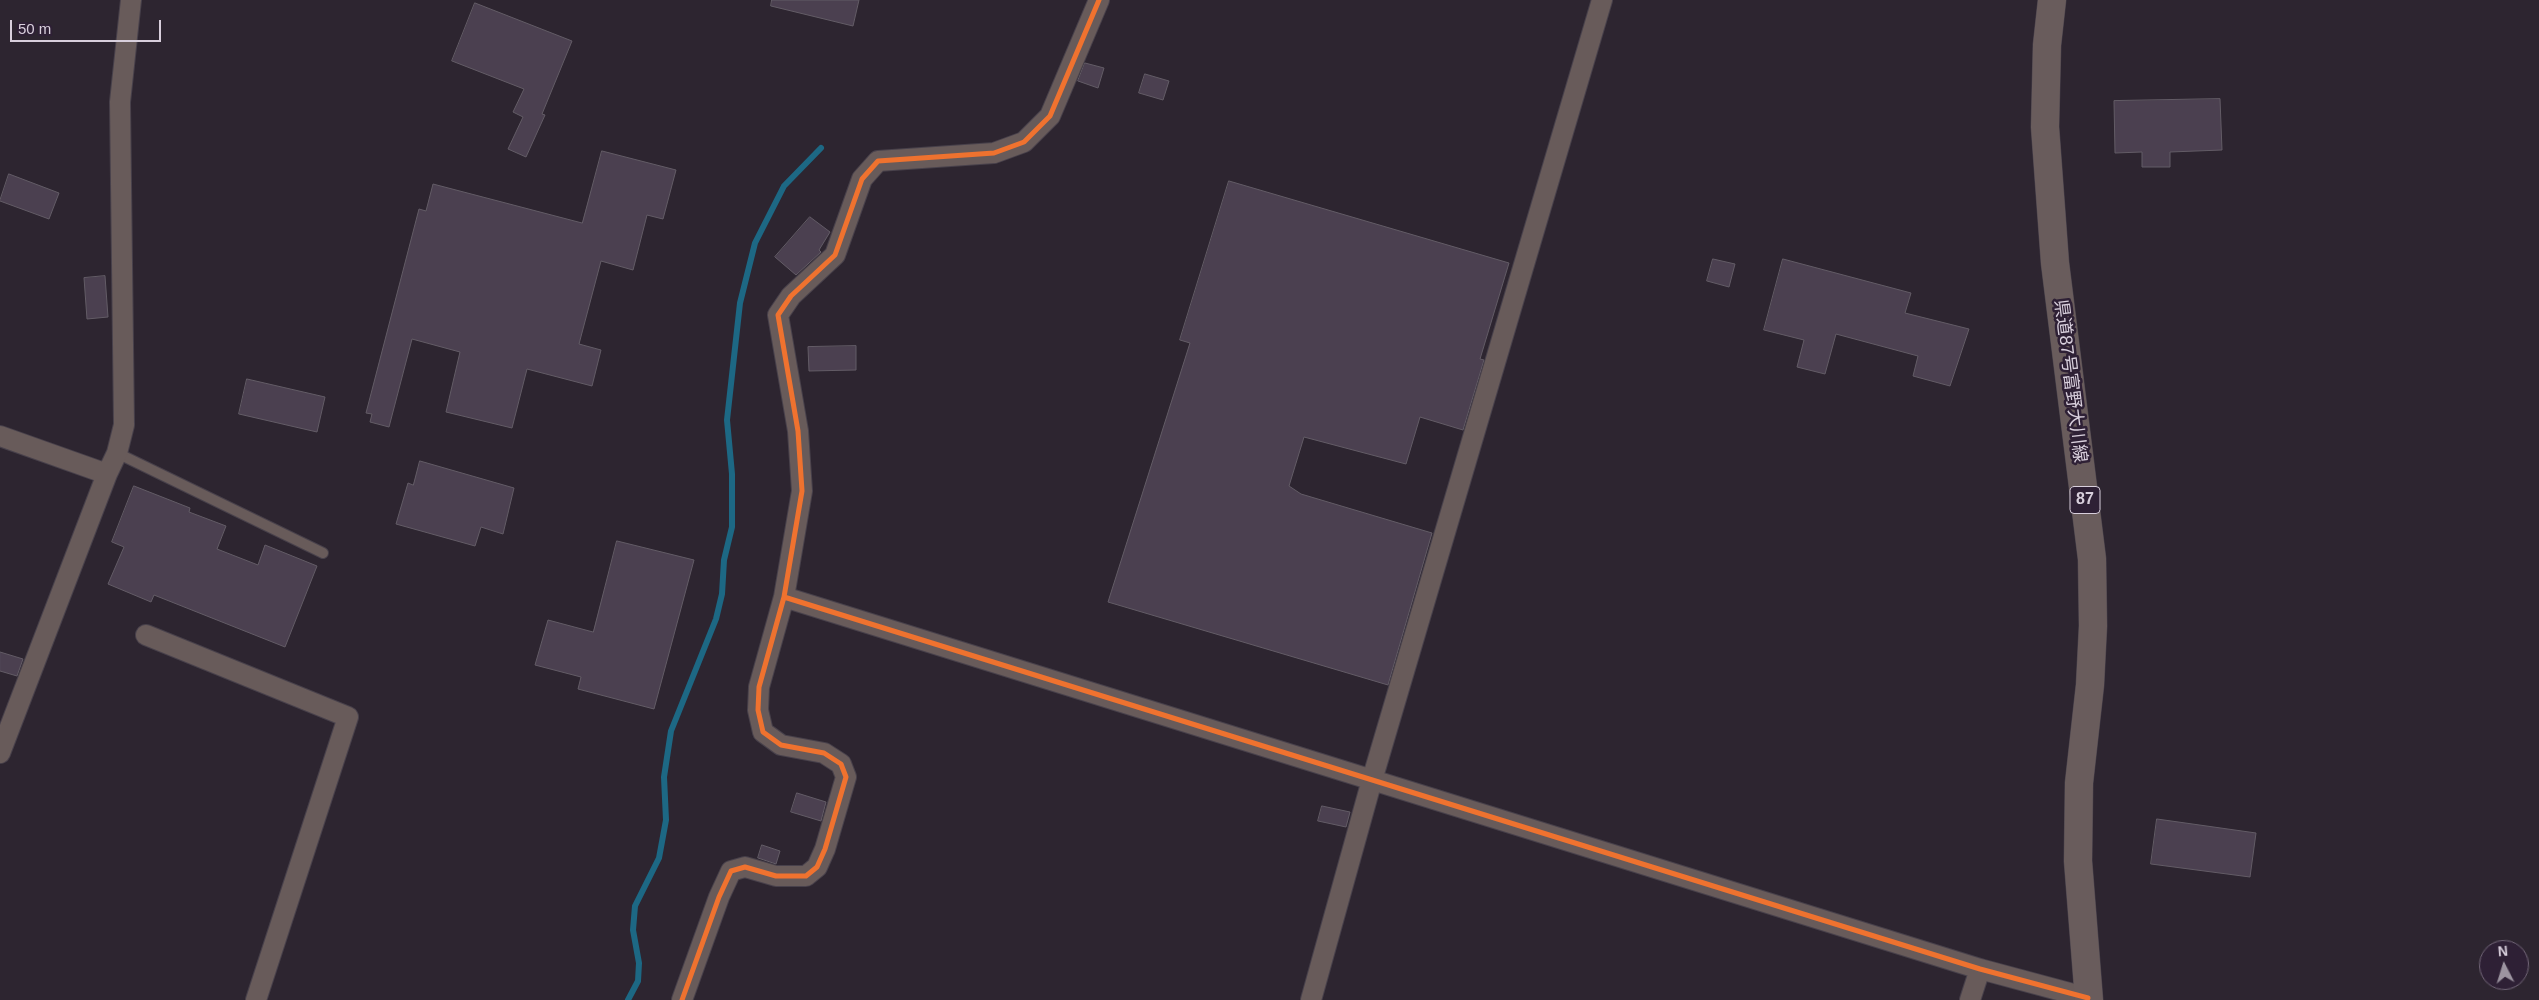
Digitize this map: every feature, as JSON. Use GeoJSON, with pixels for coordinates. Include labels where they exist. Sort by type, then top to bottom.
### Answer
{"type":"FeatureCollection","features":[{"type":"Feature","properties":{"kind":"main road","name":"県道87号富野大川線"},"geometry":{"type":"LineString","coordinates":[[2052,0],[2044,128],[2055,263],[2092,559],[2093,626],[2090,685],[2079,783],[2078,861],[2088,999]]}},
{"type":"Feature","properties":{"kind":"street"},"geometry":{"type":"LineString","coordinates":[[0,753],[107,474],[117,454],[124,425],[120,102],[131,0]]}},
{"type":"Feature","properties":{"kind":"street"},"geometry":{"type":"LineString","coordinates":[[682,1000],[719,897],[731,871],[745,866],[776,876],[806,876],[817,867],[825,849],[846,777],[841,764],[824,753],[780,745],[763,732],[758,710],[760,688],[784,597],[802,491],[798,431],[778,315],[791,296],[835,255],[862,180],[878,161],[994,153],[1024,142],[1050,116],[1099,0]]}},
{"type":"Feature","properties":{"kind":"street"},"geometry":{"type":"LineString","coordinates":[[1311,1000],[1372,780],[1602,0]]}},
{"type":"Feature","properties":{"kind":"street"},"geometry":{"type":"LineString","coordinates":[[0,436],[107,474]]}},
{"type":"Feature","properties":{"kind":"street"},"geometry":{"type":"LineString","coordinates":[[784,597],[1980,969],[2088,999]]}},
{"type":"Feature","properties":{"kind":"street"},"geometry":{"type":"LineString","coordinates":[[146,635],[348,717],[256,1000]]}},
{"type":"Feature","properties":{"kind":"street"},"geometry":{"type":"LineString","coordinates":[[1970,1000],[1980,969]]}},
{"type":"Feature","properties":{"kind":"lane"},"geometry":{"type":"LineString","coordinates":[[117,454],[323,553]]}},
{"type":"Feature","properties":{"kind":"building"},"geometry":{"type":"Polygon","coordinates":[[[772,0],[859,0],[853,26],[771,6],[772,0]]]}},
{"type":"Feature","properties":{"kind":"building"},"geometry":{"type":"Polygon","coordinates":[[[475,3],[572,41],[542,114],[545,115],[526,157],[508,149],[523,117],[513,112],[524,89],[452,61],[475,3]]]}},
{"type":"Feature","properties":{"kind":"building"},"geometry":{"type":"Polygon","coordinates":[[[1085,63],[1104,68],[1098,88],[1078,81],[1085,63]]]}},
{"type":"Feature","properties":{"kind":"building"},"geometry":{"type":"Polygon","coordinates":[[[1145,74],[1169,81],[1163,100],[1139,93],[1145,74]]]}},
{"type":"Feature","properties":{"kind":"building"},"geometry":{"type":"Polygon","coordinates":[[[2220,99],[2222,150],[2170,152],[2170,167],[2142,167],[2142,152],[2115,153],[2114,101],[2220,99]]]}},
{"type":"Feature","properties":{"kind":"building"},"geometry":{"type":"Polygon","coordinates":[[[602,151],[676,170],[663,219],[647,215],[633,270],[601,261],[579,344],[601,350],[592,386],[527,369],[512,428],[446,412],[460,352],[412,339],[389,427],[370,422],[372,414],[366,413],[419,209],[426,211],[433,184],[582,223],[602,151]]]}},
{"type":"Feature","properties":{"kind":"building"},"geometry":{"type":"Polygon","coordinates":[[[9,174],[59,193],[49,219],[0,201],[9,174]]]}},
{"type":"Feature","properties":{"kind":"building"},"geometry":{"type":"Polygon","coordinates":[[[1229,181],[1509,263],[1480,359],[1484,360],[1463,430],[1420,417],[1406,464],[1304,437],[1289,486],[1301,494],[1432,533],[1388,685],[1108,602],[1190,343],[1180,340],[1229,181]]]}},
{"type":"Feature","properties":{"kind":"building"},"geometry":{"type":"Polygon","coordinates":[[[810,217],[830,232],[819,250],[821,252],[796,275],[775,257],[810,217]]]}},
{"type":"Feature","properties":{"kind":"building"},"geometry":{"type":"Polygon","coordinates":[[[1713,259],[1735,264],[1729,287],[1707,281],[1713,259]]]}},
{"type":"Feature","properties":{"kind":"building"},"geometry":{"type":"Polygon","coordinates":[[[1783,259],[1911,293],[1905,313],[1969,329],[1950,386],[1913,376],[1918,356],[1836,334],[1825,374],[1797,367],[1804,340],[1764,330],[1783,259]]]}},
{"type":"Feature","properties":{"kind":"building"},"geometry":{"type":"Polygon","coordinates":[[[105,276],[108,317],[87,319],[84,278],[105,276]]]}},
{"type":"Feature","properties":{"kind":"building"},"geometry":{"type":"Polygon","coordinates":[[[856,346],[856,370],[809,371],[808,347],[856,346]]]}},
{"type":"Feature","properties":{"kind":"building"},"geometry":{"type":"Polygon","coordinates":[[[247,379],[325,397],[317,432],[239,414],[247,379]]]}},
{"type":"Feature","properties":{"kind":"building"},"geometry":{"type":"Polygon","coordinates":[[[420,461],[514,488],[503,534],[481,527],[475,546],[396,524],[408,483],[413,485],[420,461]]]}},
{"type":"Feature","properties":{"kind":"building"},"geometry":{"type":"Polygon","coordinates":[[[134,486],[190,508],[189,512],[226,526],[217,549],[258,565],[265,545],[317,566],[285,647],[154,595],[151,602],[108,584],[124,547],[112,542],[134,486]]]}},
{"type":"Feature","properties":{"kind":"building"},"geometry":{"type":"Polygon","coordinates":[[[617,541],[694,560],[654,709],[578,689],[581,677],[535,665],[548,620],[593,632],[617,541]]]}},
{"type":"Feature","properties":{"kind":"building"},"geometry":{"type":"Polygon","coordinates":[[[0,652],[23,659],[17,676],[0,671],[0,652]]]}},
{"type":"Feature","properties":{"kind":"building"},"geometry":{"type":"Polygon","coordinates":[[[797,793],[826,802],[821,821],[791,812],[797,793]]]}},
{"type":"Feature","properties":{"kind":"building"},"geometry":{"type":"Polygon","coordinates":[[[1322,806],[1350,812],[1346,827],[1318,821],[1322,806]]]}},
{"type":"Feature","properties":{"kind":"building"},"geometry":{"type":"Polygon","coordinates":[[[2157,819],[2256,833],[2250,877],[2151,864],[2157,819]]]}},
{"type":"Feature","properties":{"kind":"building"},"geometry":{"type":"Polygon","coordinates":[[[762,845],[780,851],[776,864],[758,858],[762,845]]]}},
{"type":"Feature","properties":{"kind":"waterway"},"geometry":{"type":"LineString","coordinates":[[628,1000],[638,981],[639,963],[633,930],[635,906],[659,858],[666,820],[664,777],[671,731],[716,619],[722,594],[724,560],[732,527],[732,474],[727,420],[740,303],[755,243],[784,186],[821,148]]}},
{"type":"Feature","properties":{"kind":"cycle path"},"geometry":{"type":"LineString","coordinates":[[682,1000],[719,897],[731,871],[745,867],[776,876],[806,876],[817,867],[825,849],[846,777],[841,764],[824,753],[781,745],[763,732],[758,710],[759,687],[784,597],[802,491],[798,431],[778,315],[791,296],[835,255],[862,179],[878,161],[994,153],[1024,142],[1050,116],[1099,0]]}},
{"type":"Feature","properties":{"kind":"cycle path"},"geometry":{"type":"LineString","coordinates":[[784,597],[1980,969],[2088,998]]}}]}
